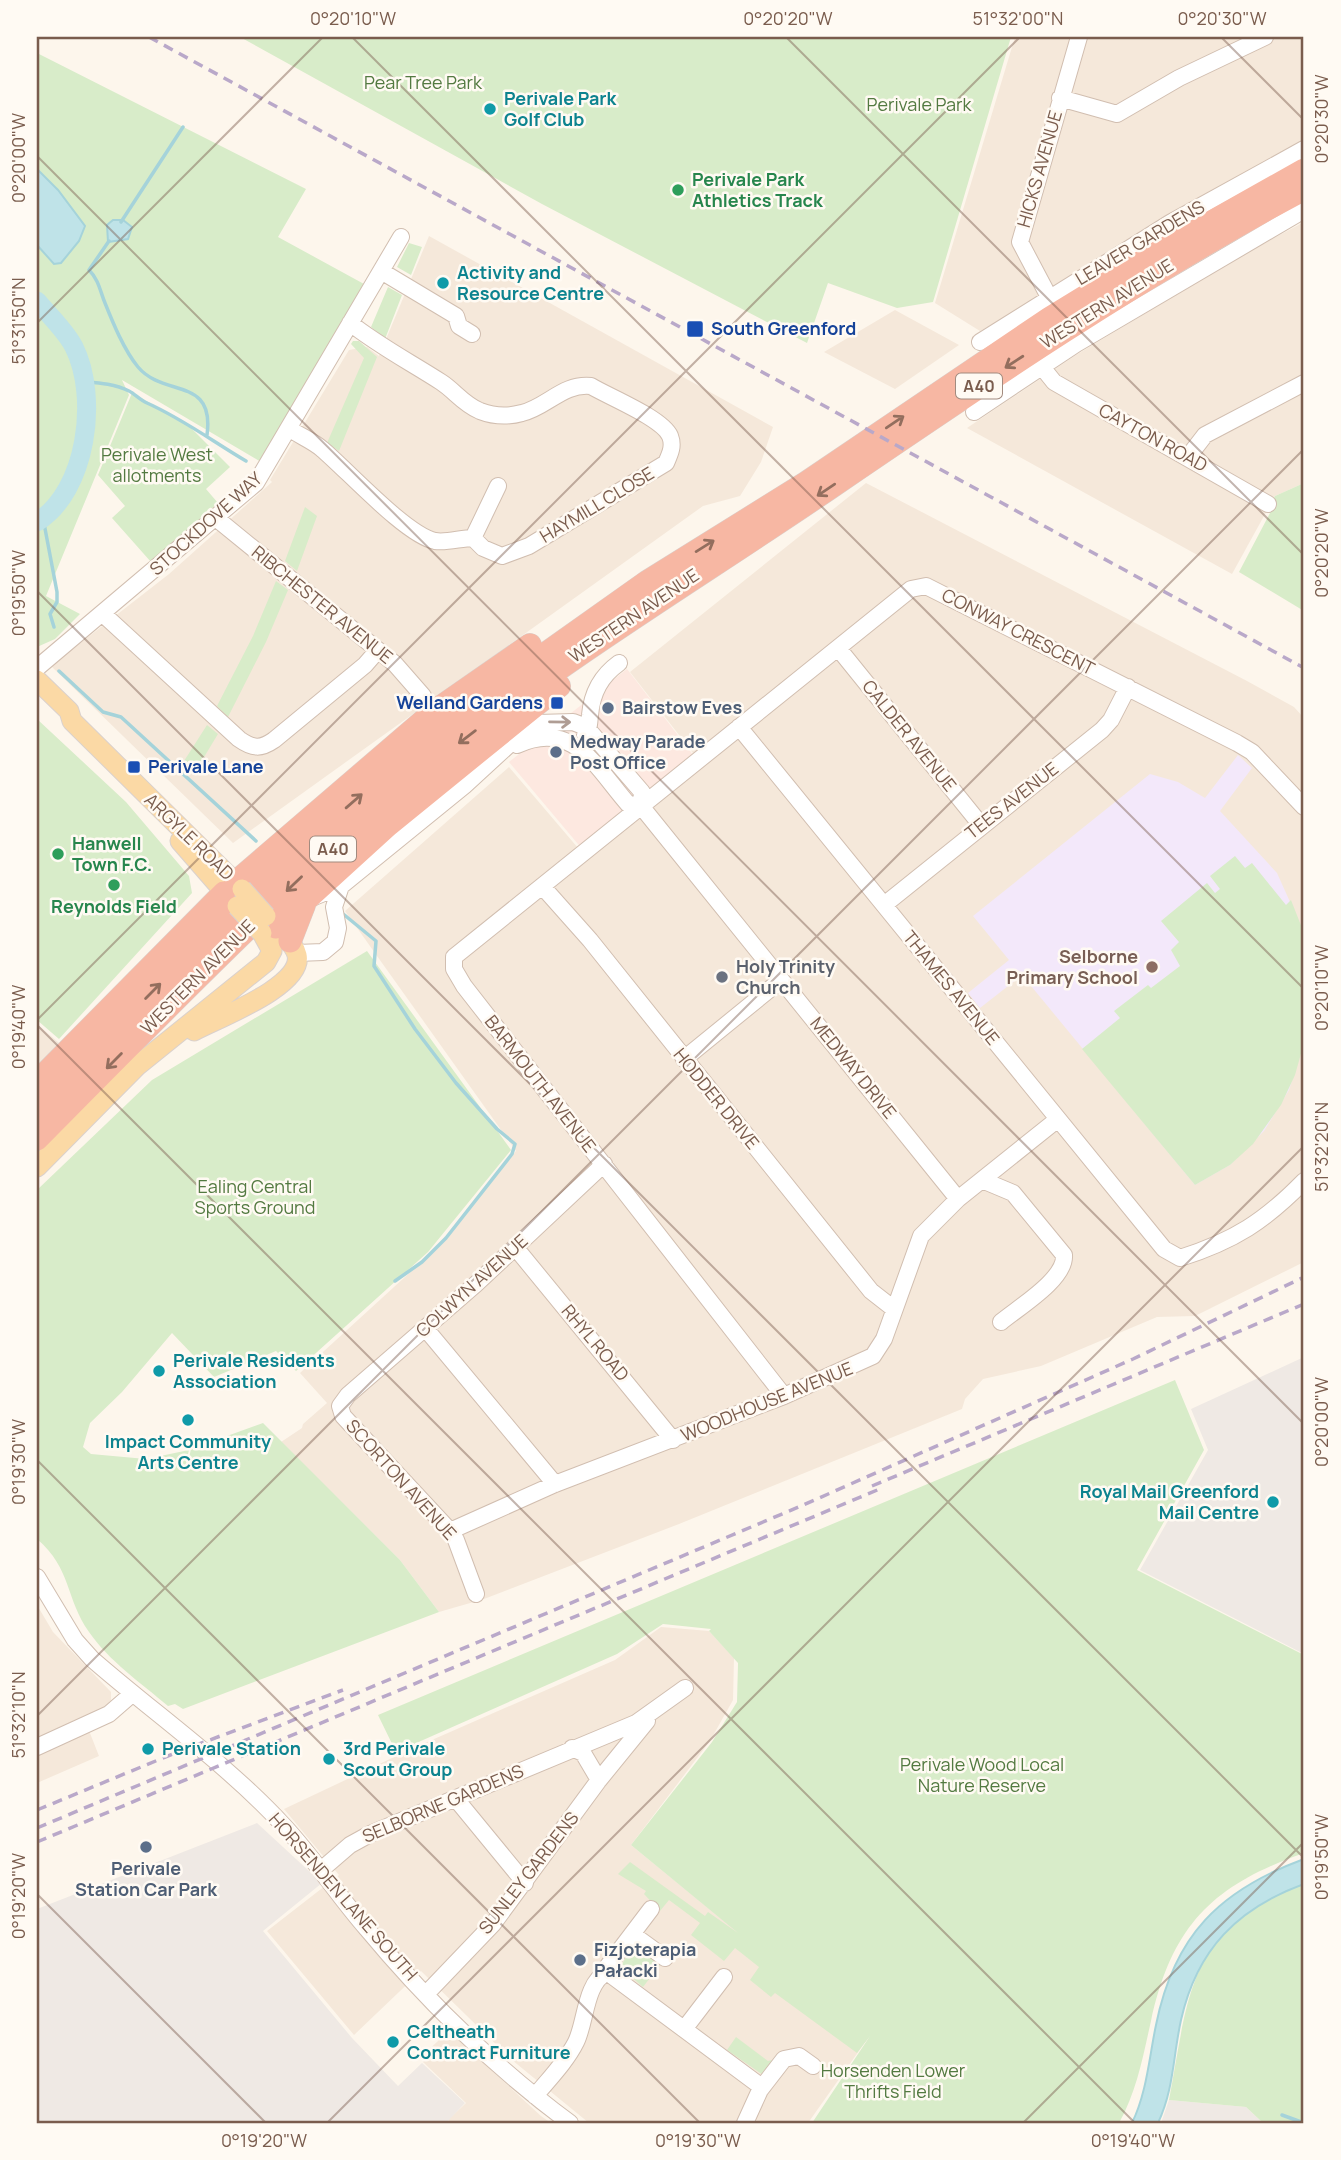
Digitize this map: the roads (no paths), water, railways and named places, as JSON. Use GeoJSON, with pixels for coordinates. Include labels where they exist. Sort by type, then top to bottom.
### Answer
{"type":"FeatureCollection","features":[{"type":"Feature","properties":{"kind":"highway","name":"WESTERN AVENUE"},"geometry":{"type":"LineString","coordinates":[[37,1110],[197,948],[376,782],[470,707],[654,589],[1050,318],[1153,255],[1304,170]]}},
{"type":"Feature","properties":{"kind":"highway","name":"WESTERN AVENUE"},"geometry":{"type":"LineString","coordinates":[[37,1139],[211,963],[390,798],[571,659],[654,589],[817,496],[1065,329],[1164,268],[1304,190]]}},
{"type":"Feature","properties":{"kind":"highway","name":"A40"},"geometry":{"type":"LineString","coordinates":[[37,1082],[233,891],[369,765],[521,650],[654,589]]}},
{"type":"Feature","properties":{"kind":"highway","name":"A40"},"geometry":{"type":"LineString","coordinates":[[277,936],[305,902],[434,786],[629,632],[654,589]]}},
{"type":"Feature","properties":{"kind":"main road","name":"ARGYLE ROAD"},"geometry":{"type":"LineString","coordinates":[[37,680],[69,710],[72,721]]}},
{"type":"Feature","properties":{"kind":"main road","name":"ARGYLE ROAD"},"geometry":{"type":"LineString","coordinates":[[37,696],[62,718],[72,721],[136,785],[277,936]]}},
{"type":"Feature","properties":{"kind":"main road"},"geometry":{"type":"LineString","coordinates":[[194,1021],[257,985],[277,936]]}},
{"type":"Feature","properties":{"kind":"main road"},"geometry":{"type":"LineString","coordinates":[[37,1167],[137,1066],[266,962],[277,936]]}},
{"type":"Feature","properties":{"kind":"main road"},"geometry":{"type":"LineString","coordinates":[[159,1049],[281,985],[295,969],[277,936]]}},
{"type":"Feature","properties":{"kind":"street","name":"HICKS AVENUE"},"geometry":{"type":"LineString","coordinates":[[1049,297],[1020,242],[1079,37]]}},
{"type":"Feature","properties":{"kind":"street"},"geometry":{"type":"LineString","coordinates":[[1060,98],[1117,114],[1179,78],[1265,37]]}},
{"type":"Feature","properties":{"kind":"street","name":"LEAVER GARDENS"},"geometry":{"type":"LineString","coordinates":[[979,342],[1170,223],[1304,149]]}},
{"type":"Feature","properties":{"kind":"street"},"geometry":{"type":"LineString","coordinates":[[974,412],[1042,367],[1304,210]]}},
{"type":"Feature","properties":{"kind":"street","name":"STOCKDOVE WAY"},"geometry":{"type":"LineString","coordinates":[[37,668],[217,519],[256,483],[401,237]]}},
{"type":"Feature","properties":{"kind":"street"},"geometry":{"type":"LineString","coordinates":[[381,271],[456,316],[460,326],[472,334]]}},
{"type":"Feature","properties":{"kind":"street","name":"HAYMILL CLOSE"},"geometry":{"type":"LineString","coordinates":[[350,323],[387,352],[443,383],[467,405],[482,412],[497,415],[527,412],[579,385],[591,386],[661,425],[670,436],[672,448],[666,463],[656,471],[516,553],[502,556],[493,554],[473,538]]}},
{"type":"Feature","properties":{"kind":"street","name":"CAYTON ROAD"},"geometry":{"type":"LineString","coordinates":[[1042,367],[1054,383],[1268,504]]}},
{"type":"Feature","properties":{"kind":"street"},"geometry":{"type":"LineString","coordinates":[[1188,457],[1205,435],[1304,383]]}},
{"type":"Feature","properties":{"kind":"street"},"geometry":{"type":"LineString","coordinates":[[290,429],[319,447],[359,487],[379,500],[421,536],[436,541],[473,538],[498,486]]}},
{"type":"Feature","properties":{"kind":"street","name":"RIBCHESTER AVENUE"},"geometry":{"type":"LineString","coordinates":[[217,519],[395,664],[423,696]]}},
{"type":"Feature","properties":{"kind":"street","name":"CONWAY CRESCENT"},"geometry":{"type":"LineString","coordinates":[[641,806],[911,589],[926,586],[1252,752],[1304,807]]}},
{"type":"Feature","properties":{"kind":"street"},"geometry":{"type":"LineString","coordinates":[[103,614],[239,739],[254,747],[274,740],[365,665],[378,650]]}},
{"type":"Feature","properties":{"kind":"street","name":"STOCKDOVE WAY"},"geometry":{"type":"LineString","coordinates":[[37,655],[64,643]]}},
{"type":"Feature","properties":{"kind":"street","name":"CALDER AVENUE"},"geometry":{"type":"LineString","coordinates":[[838,648],[981,825]]}},
{"type":"Feature","properties":{"kind":"street"},"geometry":{"type":"LineString","coordinates":[[576,745],[589,730],[595,691],[602,678],[619,663]]}},
{"type":"Feature","properties":{"kind":"street","name":"TEES AVENUE"},"geometry":{"type":"LineString","coordinates":[[884,905],[1102,730],[1111,720],[1128,687]]}},
{"type":"Feature","properties":{"kind":"street"},"geometry":{"type":"LineString","coordinates":[[305,902],[341,886],[503,752],[524,731],[538,723],[573,722],[589,730],[642,792],[641,806],[628,804],[576,745],[548,736],[533,738],[503,752]]}},
{"type":"Feature","properties":{"kind":"street","name":"THAMES AVENUE"},"geometry":{"type":"LineString","coordinates":[[739,727],[1164,1249],[1180,1258],[1238,1236],[1268,1216],[1304,1181]]}},
{"type":"Feature","properties":{"kind":"street","name":"BARMOUTH AVENUE"},"geometry":{"type":"LineString","coordinates":[[641,806],[454,957],[454,970],[550,1098],[784,1396]]}},
{"type":"Feature","properties":{"kind":"street","name":"MEDWAY DRIVE"},"geometry":{"type":"LineString","coordinates":[[641,806],[958,1199]]}},
{"type":"Feature","properties":{"kind":"street"},"geometry":{"type":"LineString","coordinates":[[277,936],[323,952],[335,942],[338,928],[334,906],[341,886]]}},
{"type":"Feature","properties":{"kind":"street","name":"HODDER DRIVE"},"geometry":{"type":"LineString","coordinates":[[542,886],[590,940],[871,1291],[894,1308]]}},
{"type":"Feature","properties":{"kind":"street"},"geometry":{"type":"LineString","coordinates":[[684,1059],[781,980]]}},
{"type":"Feature","properties":{"kind":"street","name":"WOODHOUSE AVENUE"},"geometry":{"type":"LineString","coordinates":[[450,1531],[555,1484],[784,1396],[873,1356],[884,1339],[921,1236],[958,1199],[1058,1119]]}},
{"type":"Feature","properties":{"kind":"street","name":"COLWYN AVENUE"},"geometry":{"type":"LineString","coordinates":[[340,1406],[348,1395],[516,1247],[604,1164]]}},
{"type":"Feature","properties":{"kind":"street"},"geometry":{"type":"LineString","coordinates":[[982,1180],[1013,1193],[1064,1255],[1065,1264],[1058,1276],[1001,1322]]}},
{"type":"Feature","properties":{"kind":"street","name":"RHYL ROAD"},"geometry":{"type":"LineString","coordinates":[[516,1247],[673,1440]]}},
{"type":"Feature","properties":{"kind":"street"},"geometry":{"type":"LineString","coordinates":[[425,1328],[555,1484]]}},
{"type":"Feature","properties":{"kind":"street","name":"SCORTON AVENUE"},"geometry":{"type":"LineString","coordinates":[[340,1406],[343,1416],[450,1531],[456,1540],[475,1594]]}},
{"type":"Feature","properties":{"kind":"street","name":"HORSENDEN LANE SOUTH"},"geometry":{"type":"LineString","coordinates":[[37,1577],[75,1640],[132,1694],[267,1809],[321,1870],[367,1930],[427,1993],[535,2096],[570,2123]]}},
{"type":"Feature","properties":{"kind":"street","name":"SELBORNE GARDENS"},"geometry":{"type":"LineString","coordinates":[[321,1870],[360,1840],[636,1723],[685,1688]]}},
{"type":"Feature","properties":{"kind":"street","name":"SUNLEY GARDENS"},"geometry":{"type":"LineString","coordinates":[[427,1993],[494,1924],[640,1728],[685,1688]]}},
{"type":"Feature","properties":{"kind":"street"},"geometry":{"type":"LineString","coordinates":[[37,1747],[104,1717],[132,1694]]}},
{"type":"Feature","properties":{"kind":"street"},"geometry":{"type":"LineString","coordinates":[[572,1748],[583,1754],[599,1780]]}},
{"type":"Feature","properties":{"kind":"street"},"geometry":{"type":"LineString","coordinates":[[456,1799],[525,1883]]}},
{"type":"Feature","properties":{"kind":"street"},"geometry":{"type":"LineString","coordinates":[[607,1972],[607,1967],[651,1909]]}},
{"type":"Feature","properties":{"kind":"street"},"geometry":{"type":"LineString","coordinates":[[632,1934],[665,1958]]}},
{"type":"Feature","properties":{"kind":"street"},"geometry":{"type":"LineString","coordinates":[[607,1972],[759,2085],[760,2090]]}},
{"type":"Feature","properties":{"kind":"street"},"geometry":{"type":"LineString","coordinates":[[535,2096],[575,2044],[592,1992],[601,1975],[607,1972]]}},
{"type":"Feature","properties":{"kind":"street"},"geometry":{"type":"LineString","coordinates":[[685,2028],[724,1977]]}},
{"type":"Feature","properties":{"kind":"street"},"geometry":{"type":"LineString","coordinates":[[745,2123],[760,2090],[784,2059],[799,2056],[813,2066]]}},
{"type":"Feature","properties":{"kind":"water"},"geometry":{"type":"Polygon","coordinates":[[[37,169],[58,190],[85,226],[79,241],[61,263],[54,264],[37,245],[37,169]]]}},
{"type":"Feature","properties":{"kind":"water"},"geometry":{"type":"Polygon","coordinates":[[[113,220],[123,220],[132,227],[128,239],[108,242],[107,225],[113,220]]]}},
{"type":"Feature","properties":{"kind":"water"},"geometry":{"type":"Polygon","coordinates":[[[1304,1859],[1304,1884],[1259,1905],[1224,1934],[1210,1952],[1188,1995],[1170,2085],[1158,2123],[1132,2123],[1144,2087],[1164,1993],[1175,1965],[1189,1941],[1205,1920],[1225,1901],[1274,1871],[1304,1859]]]}},
{"type":"Feature","properties":{"kind":"waterway"},"geometry":{"type":"LineString","coordinates":[[121,222],[183,127]]}},
{"type":"Feature","properties":{"kind":"waterway"},"geometry":{"type":"LineString","coordinates":[[109,241],[89,270],[97,282],[119,336],[138,367],[149,376],[196,396],[203,404],[207,416],[207,435]]}},
{"type":"Feature","properties":{"kind":"waterway"},"geometry":{"type":"LineString","coordinates":[[37,301],[71,341],[82,368],[86,391],[84,442],[77,466],[67,489],[54,508],[37,522]]}},
{"type":"Feature","properties":{"kind":"waterway"},"geometry":{"type":"LineString","coordinates":[[86,382],[113,385],[129,391],[246,461]]}},
{"type":"Feature","properties":{"kind":"waterway"},"geometry":{"type":"LineString","coordinates":[[43,518],[57,592],[57,602],[50,614],[54,627]]}},
{"type":"Feature","properties":{"kind":"waterway"},"geometry":{"type":"LineString","coordinates":[[59,671],[103,712],[121,717],[256,841]]}},
{"type":"Feature","properties":{"kind":"waterway"},"geometry":{"type":"LineString","coordinates":[[342,913],[376,941],[374,966],[415,1029],[456,1083],[497,1129],[515,1144],[512,1154],[446,1238],[422,1262],[395,1281]]}},
{"type":"Feature","properties":{"kind":"waterway"},"geometry":{"type":"LineString","coordinates":[[1282,2115],[1304,2123]]}},
{"type":"Feature","properties":{"kind":"railway"},"geometry":{"type":"LineString","coordinates":[[149,37],[1304,668]]}},
{"type":"Feature","properties":{"kind":"railway"},"geometry":{"type":"LineString","coordinates":[[37,1828],[801,1506],[1133,1359],[1304,1277]]}},
{"type":"Feature","properties":{"kind":"railway"},"geometry":{"type":"LineString","coordinates":[[872,1486],[1304,1304]]}},
{"type":"Feature","properties":{"kind":"railway"},"geometry":{"type":"LineString","coordinates":[[37,1842],[882,1488]]}},
{"type":"Feature","properties":{"kind":"railway"},"geometry":{"type":"LineString","coordinates":[[37,1810],[175,1753],[343,1690]]}},
{"type":"Feature","properties":{"kind":"place","name":"Perivale Park Golf Club"},"geometry":{"type":"Point","coordinates":[490,109]}},
{"type":"Feature","properties":{"kind":"place","name":"Perivale Park Athletics Track"},"geometry":{"type":"Point","coordinates":[678,190]}},
{"type":"Feature","properties":{"kind":"place","name":"Activity and Resource Centre"},"geometry":{"type":"Point","coordinates":[443,283]}},
{"type":"Feature","properties":{"kind":"place","name":"South Greenford"},"geometry":{"type":"Point","coordinates":[695,329]}},
{"type":"Feature","properties":{"kind":"place","name":"Welland Gardens"},"geometry":{"type":"Point","coordinates":[557,703]}},
{"type":"Feature","properties":{"kind":"place","name":"Bairstow Eves"},"geometry":{"type":"Point","coordinates":[608,708]}},
{"type":"Feature","properties":{"kind":"place","name":"Medway Parade Post Office"},"geometry":{"type":"Point","coordinates":[556,752]}},
{"type":"Feature","properties":{"kind":"place","name":"Perivale Lane"},"geometry":{"type":"Point","coordinates":[134,767]}},
{"type":"Feature","properties":{"kind":"place","name":"Hanwell Town F.C."},"geometry":{"type":"Point","coordinates":[58,854]}},
{"type":"Feature","properties":{"kind":"place","name":"Reynolds Field"},"geometry":{"type":"Point","coordinates":[114,885]}},
{"type":"Feature","properties":{"kind":"place","name":"Selborne Primary School"},"geometry":{"type":"Point","coordinates":[1152,967]}},
{"type":"Feature","properties":{"kind":"place","name":"Holy Trinity Church"},"geometry":{"type":"Point","coordinates":[722,977]}},
{"type":"Feature","properties":{"kind":"place","name":"Perivale Residents Association"},"geometry":{"type":"Point","coordinates":[159,1371]}},
{"type":"Feature","properties":{"kind":"place","name":"Impact Community Arts Centre"},"geometry":{"type":"Point","coordinates":[188,1420]}},
{"type":"Feature","properties":{"kind":"place","name":"Royal Mail Greenford Mail Centre"},"geometry":{"type":"Point","coordinates":[1273,1502]}},
{"type":"Feature","properties":{"kind":"place","name":"Perivale Station"},"geometry":{"type":"Point","coordinates":[148,1749]}},
{"type":"Feature","properties":{"kind":"place","name":"3rd Perivale Scout Group"},"geometry":{"type":"Point","coordinates":[329,1759]}},
{"type":"Feature","properties":{"kind":"place","name":"Perivale Station Car Park"},"geometry":{"type":"Point","coordinates":[146,1847]}},
{"type":"Feature","properties":{"kind":"place","name":"Fizjoterapia Pałacki"},"geometry":{"type":"Point","coordinates":[580,1960]}},
{"type":"Feature","properties":{"kind":"place","name":"Celtheath Contract Furniture"},"geometry":{"type":"Point","coordinates":[393,2042]}},
{"type":"Feature","properties":{"kind":"park label","name":"Pear Tree Park"},"geometry":{"type":"Point","coordinates":[423,83]}},
{"type":"Feature","properties":{"kind":"park label","name":"Perivale Park"},"geometry":{"type":"Point","coordinates":[919,105]}},
{"type":"Feature","properties":{"kind":"park label","name":"Perivale West allotments"},"geometry":{"type":"Point","coordinates":[157,465]}},
{"type":"Feature","properties":{"kind":"park label","name":"Ealing Central Sports Ground"},"geometry":{"type":"Point","coordinates":[255,1197]}},
{"type":"Feature","properties":{"kind":"park label","name":"Perivale Wood Local Nature Reserve"},"geometry":{"type":"Point","coordinates":[982,1775]}},
{"type":"Feature","properties":{"kind":"park label","name":"Horsenden Lower Thrifts Field"},"geometry":{"type":"Point","coordinates":[893,2081]}}]}
